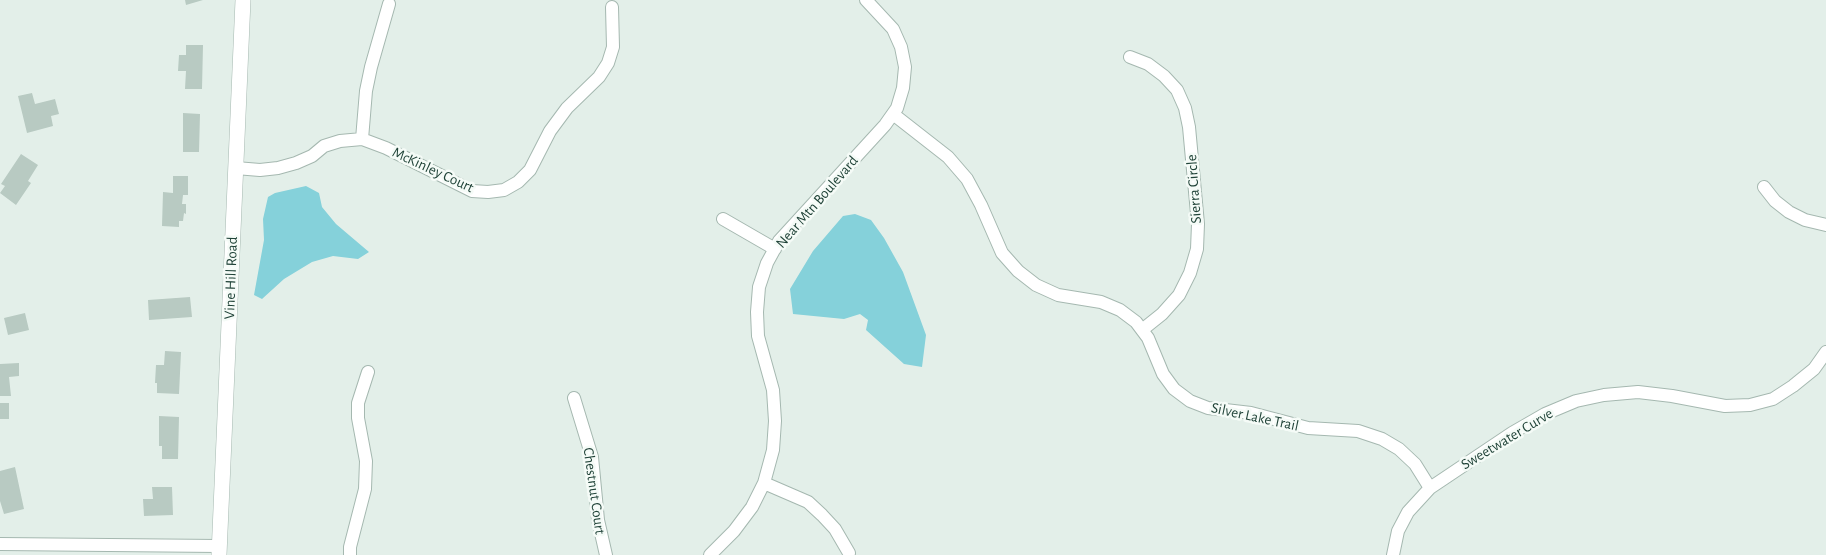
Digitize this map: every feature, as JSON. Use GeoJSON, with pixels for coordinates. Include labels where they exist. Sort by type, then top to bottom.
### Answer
{"type":"FeatureCollection","features":[{"type":"Feature","properties":{"kind":"street","name":"Vine Hill Road"},"geometry":{"type":"LineString","coordinates":[[219,551],[243,0]]}},
{"type":"Feature","properties":{"kind":"street","name":"Near Mtn Boulevard"},"geometry":{"type":"LineString","coordinates":[[710,555],[734,531],[752,507],[764,483],[773,450],[775,421],[773,390],[758,336],[757,312],[759,287],[767,263],[795,223],[893,114],[903,88],[905,67],[901,47],[894,29],[866,0]]}},
{"type":"Feature","properties":{"kind":"street"},"geometry":{"type":"LineString","coordinates":[[362,139],[366,91],[389,4]]}},
{"type":"Feature","properties":{"kind":"street","name":"McKinley Court"},"geometry":{"type":"LineString","coordinates":[[236,168],[260,170],[278,168],[312,156],[324,146],[340,141],[362,139],[386,148],[472,191],[504,190],[518,182],[530,170],[550,131],[566,108],[599,77],[608,63],[613,47],[612,7]]}},
{"type":"Feature","properties":{"kind":"street","name":"Sierra Circle"},"geometry":{"type":"LineString","coordinates":[[1130,57],[1148,64],[1164,76],[1177,90],[1186,108],[1198,224],[1197,249],[1190,273],[1179,295],[1162,314],[1142,330]]}},
{"type":"Feature","properties":{"kind":"street","name":"Silver Lake Trail"},"geometry":{"type":"LineString","coordinates":[[893,114],[948,157],[967,179],[981,205],[1002,253],[1018,271],[1036,285],[1058,295],[1101,302],[1120,310],[1136,322],[1151,344],[1163,374],[1174,389],[1190,401],[1208,408],[1251,413],[1308,428],[1358,430],[1382,438],[1399,449],[1415,464],[1430,488]]}},
{"type":"Feature","properties":{"kind":"street"},"geometry":{"type":"LineString","coordinates":[[1764,187],[1775,201],[1789,212],[1805,220],[1826,225]]}},
{"type":"Feature","properties":{"kind":"street"},"geometry":{"type":"LineString","coordinates":[[723,219],[775,249]]}},
{"type":"Feature","properties":{"kind":"street","name":"Sweetwater Curve"},"geometry":{"type":"LineString","coordinates":[[1394,555],[1398,531],[1408,512],[1430,488],[1512,433],[1545,414],[1576,401],[1604,395],[1638,392],[1725,406],[1750,406],[1772,399],[1794,386],[1814,369],[1826,352]]}},
{"type":"Feature","properties":{"kind":"street"},"geometry":{"type":"LineString","coordinates":[[350,555],[365,489],[366,461],[358,418],[358,402],[368,372]]}},
{"type":"Feature","properties":{"kind":"street","name":"Chestnut Court"},"geometry":{"type":"LineString","coordinates":[[574,398],[592,457],[598,520],[606,555]]}},
{"type":"Feature","properties":{"kind":"street"},"geometry":{"type":"LineString","coordinates":[[764,483],[808,502],[835,529],[849,553]]}},
{"type":"Feature","properties":{"kind":"street"},"geometry":{"type":"LineString","coordinates":[[0,544],[219,551]]}},
{"type":"Feature","properties":{"kind":"water"},"geometry":{"type":"Polygon","coordinates":[[[306,186],[319,193],[322,207],[336,224],[369,252],[358,259],[333,256],[312,262],[284,279],[262,299],[254,295],[264,240],[263,219],[268,197],[275,193],[306,186]]]}},
{"type":"Feature","properties":{"kind":"water"},"geometry":{"type":"Polygon","coordinates":[[[855,214],[871,220],[884,238],[903,272],[926,335],[922,367],[904,364],[866,330],[868,320],[860,314],[844,319],[793,314],[790,289],[813,251],[843,216],[855,214]]]}},
{"type":"Feature","properties":{"kind":"building"},"geometry":{"type":"Polygon","coordinates":[[[185,0],[203,0],[186,5],[185,0]]]}},
{"type":"Feature","properties":{"kind":"building"},"geometry":{"type":"Polygon","coordinates":[[[186,45],[203,45],[202,89],[185,89],[186,71],[178,71],[179,55],[186,55],[186,45]]]}},
{"type":"Feature","properties":{"kind":"building"},"geometry":{"type":"Polygon","coordinates":[[[32,93],[35,104],[55,99],[59,114],[51,116],[53,126],[27,133],[18,96],[32,93]]]}},
{"type":"Feature","properties":{"kind":"building"},"geometry":{"type":"Polygon","coordinates":[[[183,113],[200,114],[199,152],[183,152],[183,113]]]}},
{"type":"Feature","properties":{"kind":"building"},"geometry":{"type":"Polygon","coordinates":[[[21,154],[38,165],[28,181],[31,183],[16,205],[0,193],[5,186],[1,184],[21,154]]]}},
{"type":"Feature","properties":{"kind":"building"},"geometry":{"type":"Polygon","coordinates":[[[173,176],[188,176],[188,195],[183,195],[182,204],[186,204],[186,214],[184,213],[183,221],[179,221],[179,227],[162,226],[163,192],[173,193],[173,176]]]}},
{"type":"Feature","properties":{"kind":"building"},"geometry":{"type":"Polygon","coordinates":[[[190,297],[192,317],[149,320],[148,300],[190,297]]]}},
{"type":"Feature","properties":{"kind":"building"},"geometry":{"type":"Polygon","coordinates":[[[25,313],[29,330],[8,335],[4,318],[25,313]]]}},
{"type":"Feature","properties":{"kind":"building"},"geometry":{"type":"Polygon","coordinates":[[[165,351],[181,352],[179,394],[157,393],[157,383],[155,383],[156,365],[164,365],[165,351]]]}},
{"type":"Feature","properties":{"kind":"building"},"geometry":{"type":"Polygon","coordinates":[[[19,363],[19,376],[9,377],[11,396],[0,396],[0,364],[19,363]]]}},
{"type":"Feature","properties":{"kind":"building"},"geometry":{"type":"Polygon","coordinates":[[[0,403],[9,403],[9,419],[0,419],[0,403]]]}},
{"type":"Feature","properties":{"kind":"building"},"geometry":{"type":"Polygon","coordinates":[[[159,416],[179,417],[178,459],[162,459],[162,446],[159,446],[159,416]]]}},
{"type":"Feature","properties":{"kind":"building"},"geometry":{"type":"Polygon","coordinates":[[[15,467],[24,509],[4,514],[0,501],[0,471],[15,467]]]}},
{"type":"Feature","properties":{"kind":"building"},"geometry":{"type":"Polygon","coordinates":[[[152,487],[172,487],[173,515],[144,516],[143,499],[153,499],[152,487]]]}}]}
